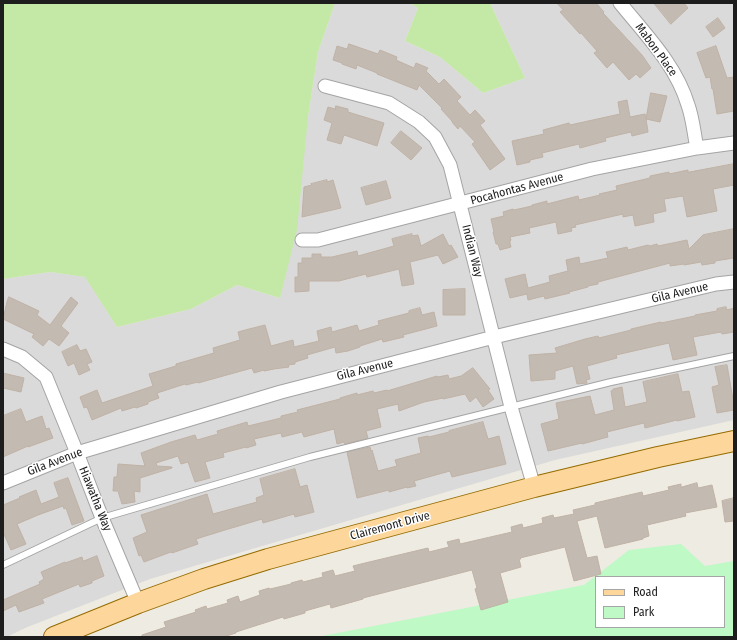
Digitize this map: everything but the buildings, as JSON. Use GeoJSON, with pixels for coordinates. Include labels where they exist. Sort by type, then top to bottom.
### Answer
{"type":"FeatureCollection","features":[{"type":"Feature","properties":{"kind":"main road","name":"Clairemont Drive"},"geometry":{"type":"LineString","coordinates":[[54,637],[138,603],[204,579],[268,559],[534,487],[658,457],[734,442]]}},
{"type":"Feature","properties":{"kind":"street","name":"Mabon Place"},"geometry":{"type":"LineString","coordinates":[[620,3],[657,48],[674,72],[688,105],[697,148]]}},
{"type":"Feature","properties":{"kind":"street","name":"Indian Way"},"geometry":{"type":"LineString","coordinates":[[325,86],[389,103],[419,122],[435,137],[450,165],[511,407],[534,487]]}},
{"type":"Feature","properties":{"kind":"street","name":"Pocahontas Avenue"},"geometry":{"type":"LineString","coordinates":[[302,240],[318,240],[592,169],[697,148],[734,143]]}},
{"type":"Feature","properties":{"kind":"street","name":"Gila Avenue"},"geometry":{"type":"LineString","coordinates":[[3,483],[77,453],[281,392],[494,337],[716,284],[734,282]]}},
{"type":"Feature","properties":{"kind":"street","name":"Hiawatha Way"},"geometry":{"type":"LineString","coordinates":[[3,349],[22,357],[46,377],[102,518],[138,603]]}},
{"type":"Feature","properties":{"kind":"lane"},"geometry":{"type":"LineString","coordinates":[[3,565],[102,518],[310,457],[611,382],[734,356]]}},
{"type":"Feature","properties":{"kind":"shaded area"},"geometry":{"type":"Polygon","coordinates":[[[335,3],[410,3],[418,8],[405,41],[440,57],[483,93],[525,78],[490,3],[734,3],[734,420],[555,460],[150,579],[25,628],[7,637],[3,637],[3,279],[50,272],[86,277],[117,327],[191,309],[237,285],[280,298],[318,52],[335,3]]]}},
{"type":"Feature","properties":{"kind":"green space"},"geometry":{"type":"Polygon","coordinates":[[[3,3],[335,3],[318,52],[308,117],[297,230],[280,298],[237,285],[191,309],[117,327],[85,277],[50,272],[3,279],[3,3]]]}},
{"type":"Feature","properties":{"kind":"green space"},"geometry":{"type":"Polygon","coordinates":[[[410,3],[490,3],[525,78],[483,93],[440,57],[405,41],[418,8],[410,3]]]}},
{"type":"Feature","properties":{"kind":"green space"},"geometry":{"type":"Polygon","coordinates":[[[681,544],[705,566],[734,561],[734,637],[317,637],[584,585],[595,576],[595,628],[725,628],[725,576],[596,576],[629,550],[681,544]]]}}]}
